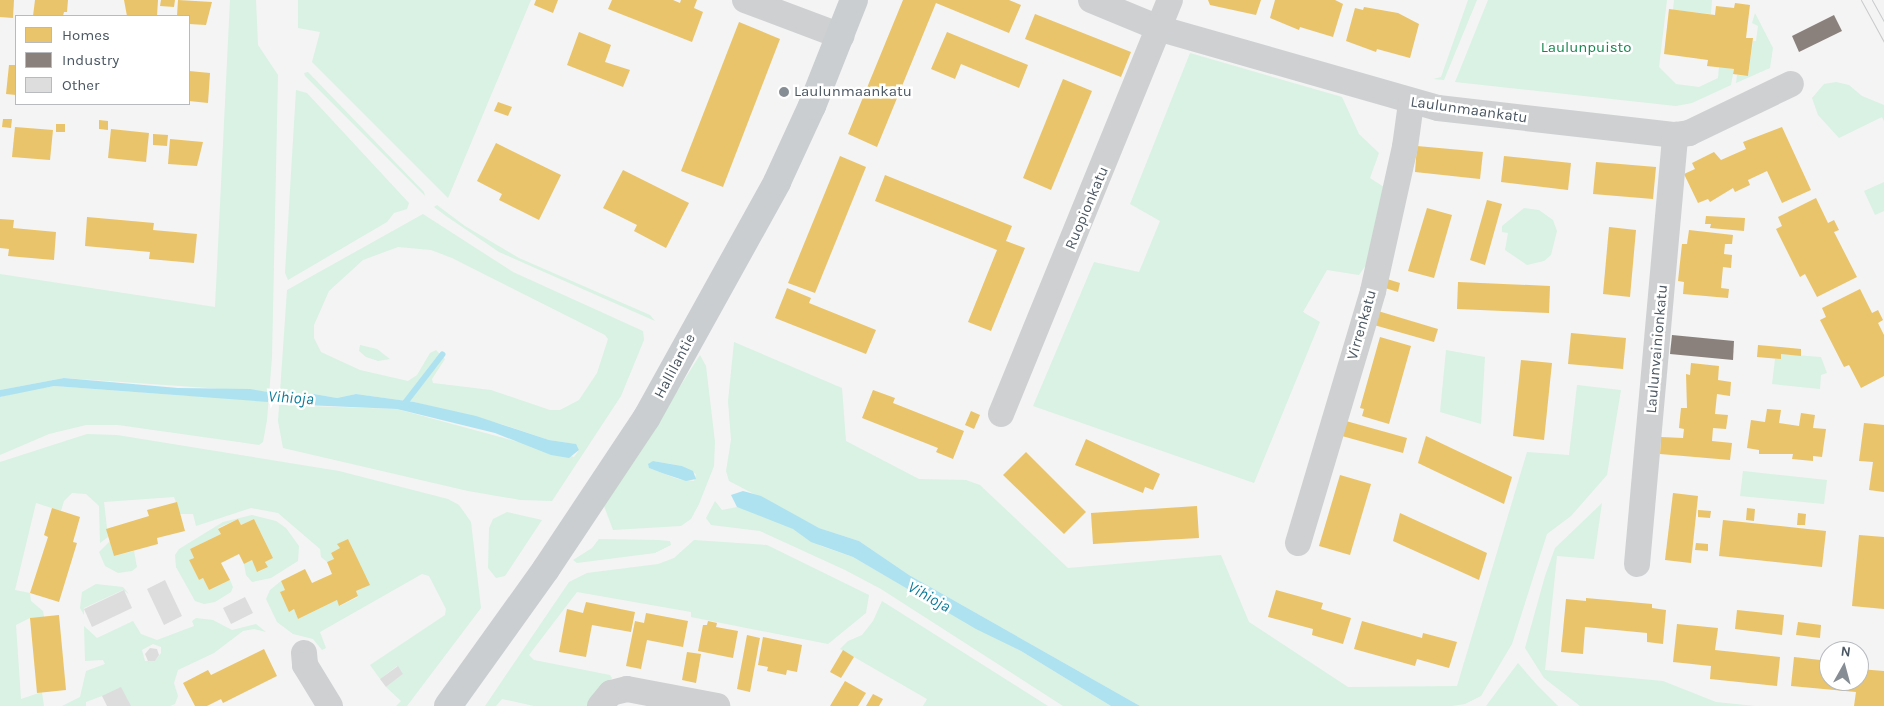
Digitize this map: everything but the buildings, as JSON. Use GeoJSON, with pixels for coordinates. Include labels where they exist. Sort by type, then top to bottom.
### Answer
{"type":"FeatureCollection","features":[{"type":"Feature","properties":{"kind":"main road","name":"Hallilantie"},"geometry":{"type":"LineString","coordinates":[[448,706],[546,570],[647,418],[726,270],[757,222],[812,106],[854,0]]}},
{"type":"Feature","properties":{"kind":"street"},"geometry":{"type":"LineString","coordinates":[[745,0],[841,36]]}},
{"type":"Feature","properties":{"kind":"street","name":"Laulunmaankatu"},"geometry":{"type":"LineString","coordinates":[[1091,0],[1160,29],[1411,103],[1675,135],[1689,133],[1791,84]]}},
{"type":"Feature","properties":{"kind":"street","name":"Ruopionkatu"},"geometry":{"type":"LineString","coordinates":[[1001,414],[1160,29],[1170,0]]}},
{"type":"Feature","properties":{"kind":"street","name":"Virrenkatu"},"geometry":{"type":"LineString","coordinates":[[1298,544],[1373,290],[1405,147],[1411,103]]}},
{"type":"Feature","properties":{"kind":"street","name":"Laulunvainionkatu"},"geometry":{"type":"LineString","coordinates":[[1637,564],[1675,135]]}},
{"type":"Feature","properties":{"kind":"street"},"geometry":{"type":"LineString","coordinates":[[304,653],[305,665],[330,706]]}},
{"type":"Feature","properties":{"kind":"street"},"geometry":{"type":"LineString","coordinates":[[600,706],[611,693],[626,689],[718,706]]}},
{"type":"Feature","properties":{"kind":"green space"},"geometry":{"type":"Polygon","coordinates":[[[230,0],[256,0],[258,45],[278,75],[272,357],[267,420],[263,442],[259,445],[118,425],[86,425],[49,434],[0,455],[0,397],[19,392],[54,386],[190,396],[268,392],[64,378],[0,390],[0,274],[215,307],[230,0]]]}},
{"type":"Feature","properties":{"kind":"green space"},"geometry":{"type":"Polygon","coordinates":[[[298,0],[531,0],[448,198],[312,62],[320,32],[298,28],[298,0]]]}},
{"type":"Feature","properties":{"kind":"green space"},"geometry":{"type":"Polygon","coordinates":[[[1468,0],[1477,0],[1444,80],[1433,79],[1441,77],[1468,0]]]}},
{"type":"Feature","properties":{"kind":"green space","name":"Laulunpuisto"},"geometry":{"type":"Polygon","coordinates":[[[1488,0],[1667,0],[1659,67],[1676,84],[1699,87],[1718,78],[1719,67],[1734,69],[1731,85],[1692,103],[1676,106],[1455,82],[1488,0]]]}},
{"type":"Feature","properties":{"kind":"green space"},"geometry":{"type":"Polygon","coordinates":[[[1674,0],[1712,0],[1711,14],[1673,10],[1674,0]]]}},
{"type":"Feature","properties":{"kind":"green space"},"geometry":{"type":"Polygon","coordinates":[[[1755,13],[1773,48],[1770,68],[1736,83],[1737,75],[1748,76],[1753,41],[1756,41],[1758,26],[1752,23],[1755,13]]]}},
{"type":"Feature","properties":{"kind":"green space"},"geometry":{"type":"Polygon","coordinates":[[[1190,53],[1342,97],[1359,134],[1379,153],[1370,178],[1390,191],[1373,255],[1359,275],[1327,270],[1303,312],[1320,322],[1254,483],[1033,406],[1094,262],[1139,272],[1160,221],[1130,204],[1190,53]]]}},
{"type":"Feature","properties":{"kind":"green space"},"geometry":{"type":"Polygon","coordinates":[[[308,72],[424,192],[425,196],[305,76],[304,73],[308,72]]]}},
{"type":"Feature","properties":{"kind":"green space"},"geometry":{"type":"Polygon","coordinates":[[[1836,82],[1849,85],[1862,96],[1884,105],[1884,121],[1882,117],[1839,138],[1818,115],[1812,98],[1824,84],[1836,82]]]}},
{"type":"Feature","properties":{"kind":"green space"},"geometry":{"type":"Polygon","coordinates":[[[296,90],[307,93],[409,203],[407,209],[394,213],[387,222],[288,280],[285,273],[296,90]]]}},
{"type":"Feature","properties":{"kind":"green space"},"geometry":{"type":"Polygon","coordinates":[[[1884,182],[1884,211],[1875,215],[1864,191],[1884,182]]]}},
{"type":"Feature","properties":{"kind":"green space"},"geometry":{"type":"Polygon","coordinates":[[[437,205],[465,226],[519,258],[650,315],[655,321],[499,252],[434,207],[437,205]]]}},
{"type":"Feature","properties":{"kind":"green space"},"geometry":{"type":"Polygon","coordinates":[[[1524,208],[1539,210],[1553,220],[1557,231],[1551,255],[1544,261],[1527,265],[1505,250],[1508,233],[1502,232],[1502,226],[1524,208]]]}},
{"type":"Feature","properties":{"kind":"green space"},"geometry":{"type":"Polygon","coordinates":[[[423,214],[513,272],[643,331],[644,340],[621,396],[552,501],[521,500],[468,491],[283,448],[278,421],[287,290],[423,214]],[[398,247],[363,260],[329,291],[314,325],[314,338],[321,352],[360,370],[408,381],[417,375],[430,353],[436,350],[445,359],[432,379],[433,383],[491,390],[550,410],[560,410],[579,400],[597,373],[608,339],[605,335],[452,258],[431,250],[398,247]],[[314,394],[294,396],[306,406],[397,409],[574,457],[579,450],[575,444],[549,440],[501,424],[414,402],[356,394],[337,398],[314,394]]]}},
{"type":"Feature","properties":{"kind":"green space"},"geometry":{"type":"Polygon","coordinates":[[[734,342],[842,388],[846,441],[919,479],[966,480],[980,485],[1068,568],[1221,555],[1249,622],[1348,687],[1457,686],[1527,452],[1569,455],[1577,385],[1621,390],[1607,475],[1571,516],[1547,534],[1512,644],[1481,696],[1465,704],[1452,706],[1140,706],[909,575],[859,541],[819,528],[729,481],[726,471],[731,440],[728,401],[734,342]]]}},
{"type":"Feature","properties":{"kind":"green space"},"geometry":{"type":"Polygon","coordinates":[[[360,345],[377,349],[390,359],[378,361],[366,357],[359,351],[360,345]]]}},
{"type":"Feature","properties":{"kind":"green space"},"geometry":{"type":"Polygon","coordinates":[[[1446,350],[1485,357],[1481,424],[1440,412],[1446,350]]]}},
{"type":"Feature","properties":{"kind":"green space"},"geometry":{"type":"Polygon","coordinates":[[[1781,354],[1821,357],[1827,373],[1821,375],[1820,389],[1772,384],[1775,359],[1781,359],[1781,354]]]}},
{"type":"Feature","properties":{"kind":"green space"},"geometry":{"type":"Polygon","coordinates":[[[700,355],[706,366],[715,442],[714,466],[691,519],[681,526],[613,530],[604,506],[700,355]],[[653,461],[649,468],[678,479],[694,481],[696,474],[682,466],[653,461]]]}},
{"type":"Feature","properties":{"kind":"green space"},"geometry":{"type":"Polygon","coordinates":[[[87,434],[117,435],[339,471],[448,499],[459,505],[471,522],[481,608],[407,706],[396,706],[401,701],[386,687],[403,674],[397,666],[380,679],[370,665],[445,615],[446,609],[429,576],[422,574],[320,632],[326,648],[322,650],[313,639],[293,634],[277,622],[266,599],[270,590],[281,581],[285,590],[280,592],[289,611],[294,609],[298,619],[337,600],[340,606],[358,597],[356,591],[369,585],[348,539],[338,544],[340,548],[331,553],[334,559],[327,562],[321,557],[320,549],[278,513],[251,508],[196,526],[193,514],[180,514],[174,497],[104,502],[108,537],[100,543],[99,506],[86,494],[72,493],[64,501],[61,511],[36,503],[15,590],[30,593],[31,601],[43,611],[44,617],[30,618],[16,625],[21,699],[42,692],[44,706],[0,706],[0,462],[87,434]]]}},
{"type":"Feature","properties":{"kind":"green space"},"geometry":{"type":"Polygon","coordinates":[[[1743,471],[1827,480],[1824,504],[1740,496],[1743,471]]]}},
{"type":"Feature","properties":{"kind":"green space"},"geometry":{"type":"Polygon","coordinates":[[[715,501],[722,510],[737,507],[755,512],[803,533],[821,546],[853,557],[976,628],[1021,651],[1111,706],[1063,706],[881,589],[845,570],[760,531],[711,525],[706,518],[715,501]]]}},
{"type":"Feature","properties":{"kind":"green space"},"geometry":{"type":"Polygon","coordinates":[[[1602,503],[1594,559],[1557,556],[1545,670],[1663,681],[1716,702],[1756,706],[1580,706],[1544,678],[1525,648],[1545,576],[1555,548],[1602,503]]]}},
{"type":"Feature","properties":{"kind":"green space"},"geometry":{"type":"Polygon","coordinates":[[[507,512],[542,520],[505,576],[496,578],[488,568],[489,528],[493,519],[507,512]]]}},
{"type":"Feature","properties":{"kind":"green space"},"geometry":{"type":"Polygon","coordinates":[[[252,515],[276,521],[286,528],[299,546],[298,561],[271,578],[252,582],[246,575],[244,564],[252,560],[258,572],[268,567],[265,562],[273,558],[254,519],[241,525],[238,519],[218,528],[221,534],[190,549],[194,558],[189,560],[199,580],[203,578],[209,590],[230,580],[233,587],[231,592],[215,602],[204,604],[195,601],[176,567],[175,555],[179,549],[223,522],[252,515]]]}},
{"type":"Feature","properties":{"kind":"green space"},"geometry":{"type":"Polygon","coordinates":[[[599,539],[670,541],[671,545],[655,553],[577,563],[573,560],[592,548],[599,539]]]}},
{"type":"Feature","properties":{"kind":"green space"},"geometry":{"type":"Polygon","coordinates":[[[694,540],[767,545],[869,595],[866,613],[828,644],[691,617],[691,612],[577,592],[529,655],[534,660],[610,675],[612,678],[592,706],[534,706],[502,699],[496,706],[485,706],[569,582],[587,573],[658,564],[674,558],[694,540]]]}},
{"type":"Feature","properties":{"kind":"green space"},"geometry":{"type":"Polygon","coordinates":[[[110,541],[114,556],[134,551],[137,567],[132,571],[118,573],[105,566],[99,552],[110,541]]]}},
{"type":"Feature","properties":{"kind":"green space"},"geometry":{"type":"Polygon","coordinates":[[[96,584],[123,587],[129,594],[123,590],[84,608],[84,615],[80,608],[82,592],[96,584]]]}},
{"type":"Feature","properties":{"kind":"green space"},"geometry":{"type":"Polygon","coordinates":[[[882,601],[1048,706],[923,706],[927,699],[840,649],[848,641],[862,635],[873,621],[882,601]]]}},
{"type":"Feature","properties":{"kind":"green space"},"geometry":{"type":"Polygon","coordinates":[[[196,618],[213,620],[232,630],[256,624],[266,632],[254,629],[243,631],[214,653],[178,670],[174,683],[178,696],[175,704],[170,706],[131,706],[102,696],[86,702],[86,706],[62,706],[80,697],[86,671],[105,664],[103,660],[85,661],[84,626],[97,638],[133,621],[141,634],[157,640],[194,626],[192,621],[196,618]],[[153,644],[142,650],[145,661],[155,661],[161,653],[161,647],[153,644]]]}},
{"type":"Feature","properties":{"kind":"green space"},"geometry":{"type":"Polygon","coordinates":[[[1518,663],[1537,685],[1558,706],[1486,706],[1518,663]]]}},
{"type":"Feature","properties":{"kind":"water"},"geometry":{"type":"Polygon","coordinates":[[[64,378],[178,388],[250,389],[268,392],[268,402],[54,386],[0,397],[0,390],[64,378]]]}},
{"type":"Feature","properties":{"kind":"water"},"geometry":{"type":"Polygon","coordinates":[[[314,394],[337,398],[356,394],[414,402],[476,416],[549,440],[576,444],[579,450],[569,458],[551,455],[495,433],[397,409],[281,404],[281,395],[314,394]]]}},
{"type":"Feature","properties":{"kind":"water"},"geometry":{"type":"Polygon","coordinates":[[[653,461],[682,466],[693,471],[696,479],[686,481],[649,468],[648,464],[653,461]]]}},
{"type":"Feature","properties":{"kind":"water"},"geometry":{"type":"Polygon","coordinates":[[[743,491],[761,496],[819,528],[859,541],[909,575],[1140,706],[1111,706],[1021,651],[976,629],[853,557],[811,542],[793,529],[737,507],[731,495],[743,491]]]}},
{"type":"Feature","properties":{"kind":"waterway"},"geometry":{"type":"LineString","coordinates":[[402,407],[442,355]]}},
{"type":"Feature","properties":{"kind":"waterway","name":"Vihioja"},"geometry":{"type":"LineString","coordinates":[[261,397],[287,398]]}},
{"type":"Feature","properties":{"kind":"tram line"},"geometry":{"type":"LineString","coordinates":[[1861,0],[1884,42]]}},
{"type":"Feature","properties":{"kind":"tram line"},"geometry":{"type":"LineString","coordinates":[[1872,0],[1884,22]]}},
{"type":"Feature","properties":{"kind":"place","name":"Laulunmaankatu"},"geometry":{"type":"Point","coordinates":[784,92]}}]}
